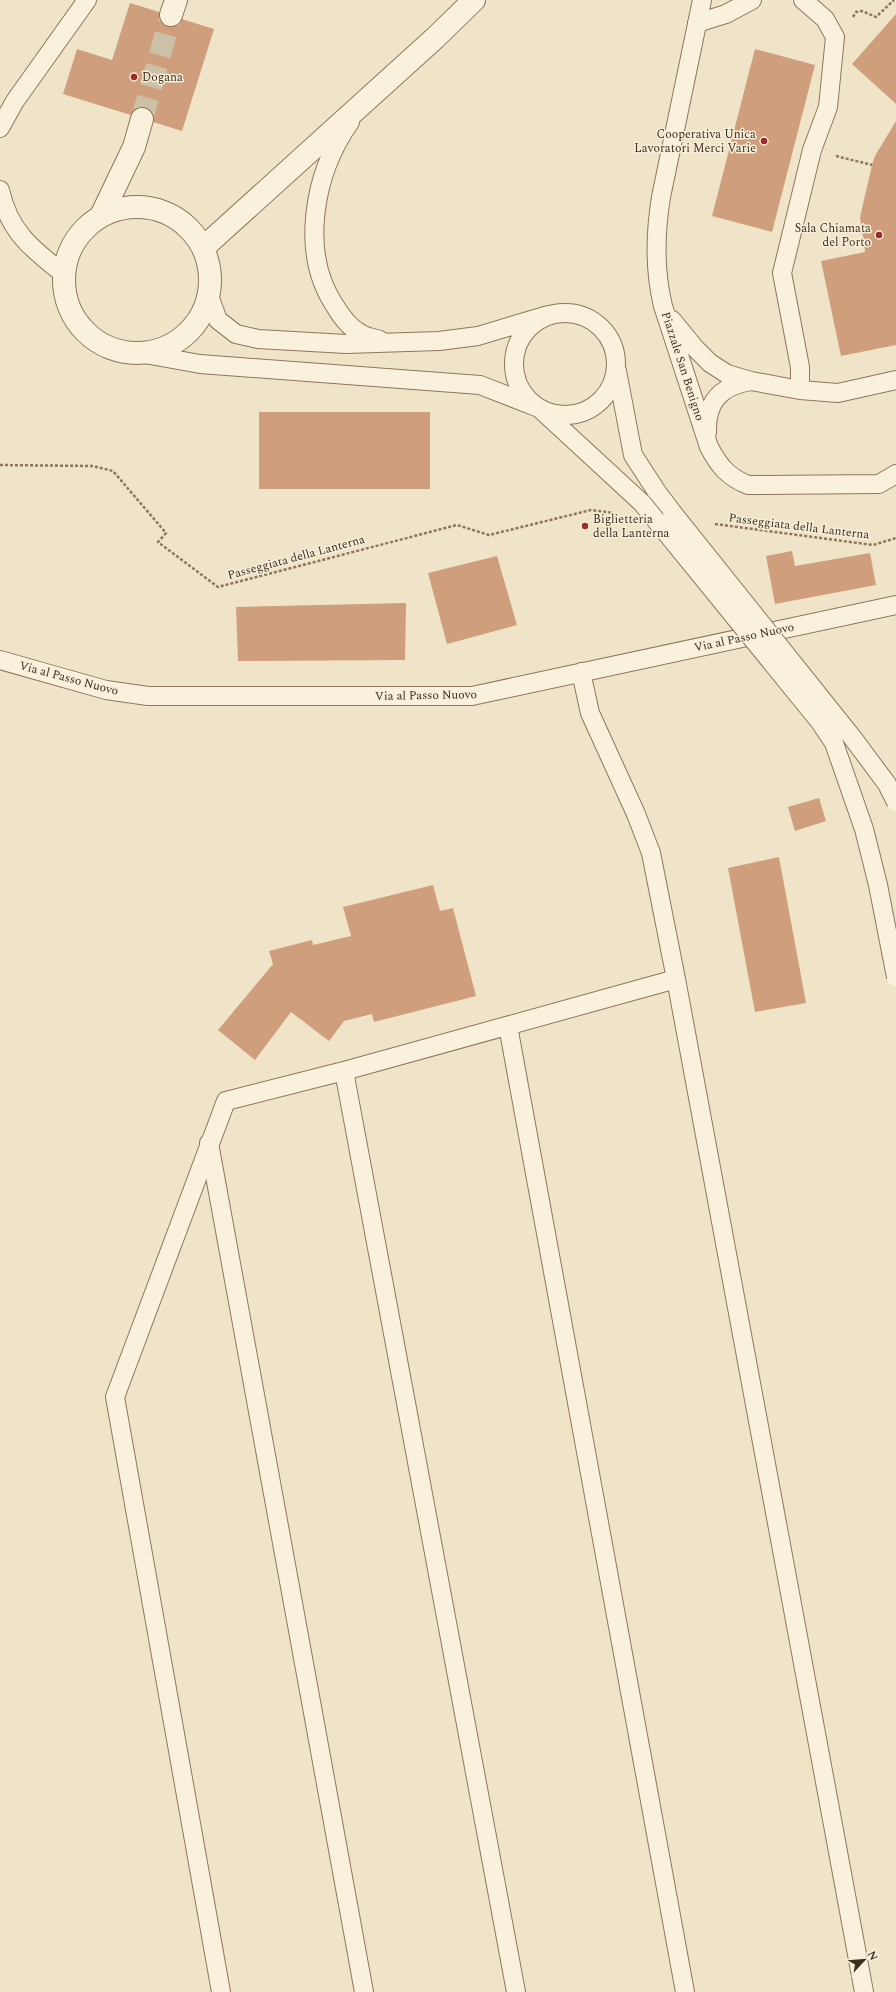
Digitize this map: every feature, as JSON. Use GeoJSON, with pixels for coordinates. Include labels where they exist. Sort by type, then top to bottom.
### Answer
{"type":"FeatureCollection","features":[{"type":"Feature","properties":{"kind":"street"},"geometry":{"type":"LineString","coordinates":[[204,248],[474,0]]}},
{"type":"Feature","properties":{"kind":"street"},"geometry":{"type":"LineString","coordinates":[[101,216],[134,147],[142,118]]}},
{"type":"Feature","properties":{"kind":"street"},"geometry":{"type":"LineString","coordinates":[[147,207],[170,214],[189,228],[204,248],[210,271],[209,296],[200,318],[184,337],[163,349],[139,353],[114,349],[93,338],[77,320],[67,299],[65,275],[70,252],[82,231],[101,216],[123,208],[147,207]]}},
{"type":"Feature","properties":{"kind":"lane"},"geometry":{"type":"LineString","coordinates":[[0,128],[15,101],[87,0]]}},
{"type":"Feature","properties":{"kind":"lane"},"geometry":{"type":"LineString","coordinates":[[663,306],[659,289],[656,259],[656,228],[702,0]]}},
{"type":"Feature","properties":{"kind":"lane"},"geometry":{"type":"LineString","coordinates":[[697,23],[726,14],[752,0]]}},
{"type":"Feature","properties":{"kind":"lane"},"geometry":{"type":"LineString","coordinates":[[800,390],[800,367],[782,273],[812,150],[828,108],[835,37],[825,19],[803,0]]}},
{"type":"Feature","properties":{"kind":"lane"},"geometry":{"type":"LineString","coordinates":[[361,105],[338,139],[322,181],[316,214],[314,241],[318,269],[327,294],[342,317],[360,333],[390,344]]}},
{"type":"Feature","properties":{"kind":"lane"},"geometry":{"type":"LineString","coordinates":[[0,190],[14,228],[34,251],[65,275]]}},
{"type":"Feature","properties":{"kind":"lane"},"geometry":{"type":"LineString","coordinates":[[209,296],[218,320],[236,334],[266,340],[346,344],[439,342],[478,336],[548,315],[564,312],[580,315],[595,322],[606,334],[614,350],[633,455],[672,512],[852,737],[887,784],[896,802]]}},
{"type":"Feature","properties":{"kind":"lane","name":"Piazzale San Benigno"},"geometry":{"type":"LineString","coordinates":[[663,306],[678,330],[710,363],[727,374],[751,381],[800,390],[838,393],[896,380]]}},
{"type":"Feature","properties":{"kind":"lane","name":"Piazzale San Benigno"},"geometry":{"type":"LineString","coordinates":[[663,306],[709,447],[716,462],[725,472],[748,485],[879,484],[896,474]]}},
{"type":"Feature","properties":{"kind":"lane"},"geometry":{"type":"LineString","coordinates":[[548,315],[533,323],[522,335],[515,350],[513,366],[517,382],[525,397],[642,503],[820,722],[834,743],[868,843],[878,884],[896,977]]}},
{"type":"Feature","properties":{"kind":"lane"},"geometry":{"type":"LineString","coordinates":[[139,353],[200,364],[480,385],[555,415],[572,415],[589,409],[603,399],[612,384],[616,367]]}},
{"type":"Feature","properties":{"kind":"lane","name":"Piazzale San Benigno"},"geometry":{"type":"LineString","coordinates":[[709,447],[707,432],[710,406],[717,396],[727,389],[740,383],[751,381]]}},
{"type":"Feature","properties":{"kind":"lane","name":"Via al Passo Nuovo"},"geometry":{"type":"LineString","coordinates":[[0,660],[106,690],[148,696],[472,696],[896,605]]}},
{"type":"Feature","properties":{"kind":"lane"},"geometry":{"type":"LineString","coordinates":[[581,672],[590,713],[636,814],[651,854],[676,979],[864,1992]]}},
{"type":"Feature","properties":{"kind":"lane"},"geometry":{"type":"LineString","coordinates":[[221,1992],[115,1397],[226,1101],[344,1071],[676,979]]}},
{"type":"Feature","properties":{"kind":"lane"},"geometry":{"type":"LineString","coordinates":[[508,1026],[685,1992]]}},
{"type":"Feature","properties":{"kind":"lane"},"geometry":{"type":"LineString","coordinates":[[344,1071],[516,1992]]}},
{"type":"Feature","properties":{"kind":"lane"},"geometry":{"type":"LineString","coordinates":[[209,1143],[364,1992]]}},
{"type":"Feature","properties":{"kind":"path"},"geometry":{"type":"LineString","coordinates":[[849,21],[856,12],[862,11],[876,17],[894,0]]}},
{"type":"Feature","properties":{"kind":"path"},"geometry":{"type":"LineString","coordinates":[[812,150],[872,165]]}},
{"type":"Feature","properties":{"kind":"path","name":"Passeggiata della Lanterna"},"geometry":{"type":"LineString","coordinates":[[0,465],[93,466],[113,471],[166,533],[158,542],[218,587],[457,525],[489,535],[591,510],[621,513]]}},
{"type":"Feature","properties":{"kind":"path","name":"Passeggiata della Lanterna"},"geometry":{"type":"LineString","coordinates":[[708,523],[872,545],[896,538]]}},
{"type":"Feature","properties":{"kind":"building","name":"Dogana"},"geometry":{"type":"Polygon","coordinates":[[[130,3],[214,29],[182,131],[63,94],[77,49],[112,60],[130,3]]]}},
{"type":"Feature","properties":{"kind":"building"},"geometry":{"type":"Polygon","coordinates":[[[896,14],[896,104],[852,64],[896,14]]]}},
{"type":"Feature","properties":{"kind":"building","name":"Cooperativa Unica Lavoratori Merci Varie"},"geometry":{"type":"Polygon","coordinates":[[[755,49],[815,65],[772,232],[712,216],[755,49]]]}},
{"type":"Feature","properties":{"kind":"building","name":"Sala Chiamata del Porto"},"geometry":{"type":"Polygon","coordinates":[[[896,121],[896,345],[841,356],[821,261],[865,252],[860,217],[872,165],[875,156],[896,121]]]}},
{"type":"Feature","properties":{"kind":"building"},"geometry":{"type":"Polygon","coordinates":[[[259,412],[430,412],[430,489],[259,489],[259,412]]]}},
{"type":"Feature","properties":{"kind":"building"},"geometry":{"type":"Polygon","coordinates":[[[792,551],[795,566],[870,553],[876,585],[775,604],[766,556],[792,551]]]}},
{"type":"Feature","properties":{"kind":"building"},"geometry":{"type":"Polygon","coordinates":[[[497,556],[517,625],[447,644],[428,573],[497,556]]]}},
{"type":"Feature","properties":{"kind":"building"},"geometry":{"type":"Polygon","coordinates":[[[406,603],[405,660],[238,661],[236,607],[406,603]]]}},
{"type":"Feature","properties":{"kind":"building"},"geometry":{"type":"Polygon","coordinates":[[[819,798],[826,821],[795,831],[788,807],[819,798]]]}},
{"type":"Feature","properties":{"kind":"building"},"geometry":{"type":"Polygon","coordinates":[[[779,857],[806,1003],[755,1012],[728,868],[779,857]]]}},
{"type":"Feature","properties":{"kind":"building"},"geometry":{"type":"Polygon","coordinates":[[[433,885],[440,911],[453,908],[476,996],[374,1022],[372,1014],[344,1021],[329,1041],[291,1012],[255,1060],[218,1030],[273,964],[269,951],[312,940],[313,945],[351,936],[343,907],[433,885]]]}},
{"type":"Feature","properties":{"kind":"tunnel"},"geometry":{"type":"LineString","coordinates":[[142,119],[171,15]]}},
{"type":"Feature","properties":{"kind":"place","name":"Dogana"},"geometry":{"type":"Point","coordinates":[134,77]}},
{"type":"Feature","properties":{"kind":"place","name":"Cooperativa Unica Lavoratori Merci Varie"},"geometry":{"type":"Point","coordinates":[764,141]}},
{"type":"Feature","properties":{"kind":"place","name":"Sala Chiamata del Porto"},"geometry":{"type":"Point","coordinates":[879,235]}},
{"type":"Feature","properties":{"kind":"place","name":"Biglietteria della Lanterna"},"geometry":{"type":"Point","coordinates":[585,526]}}]}
